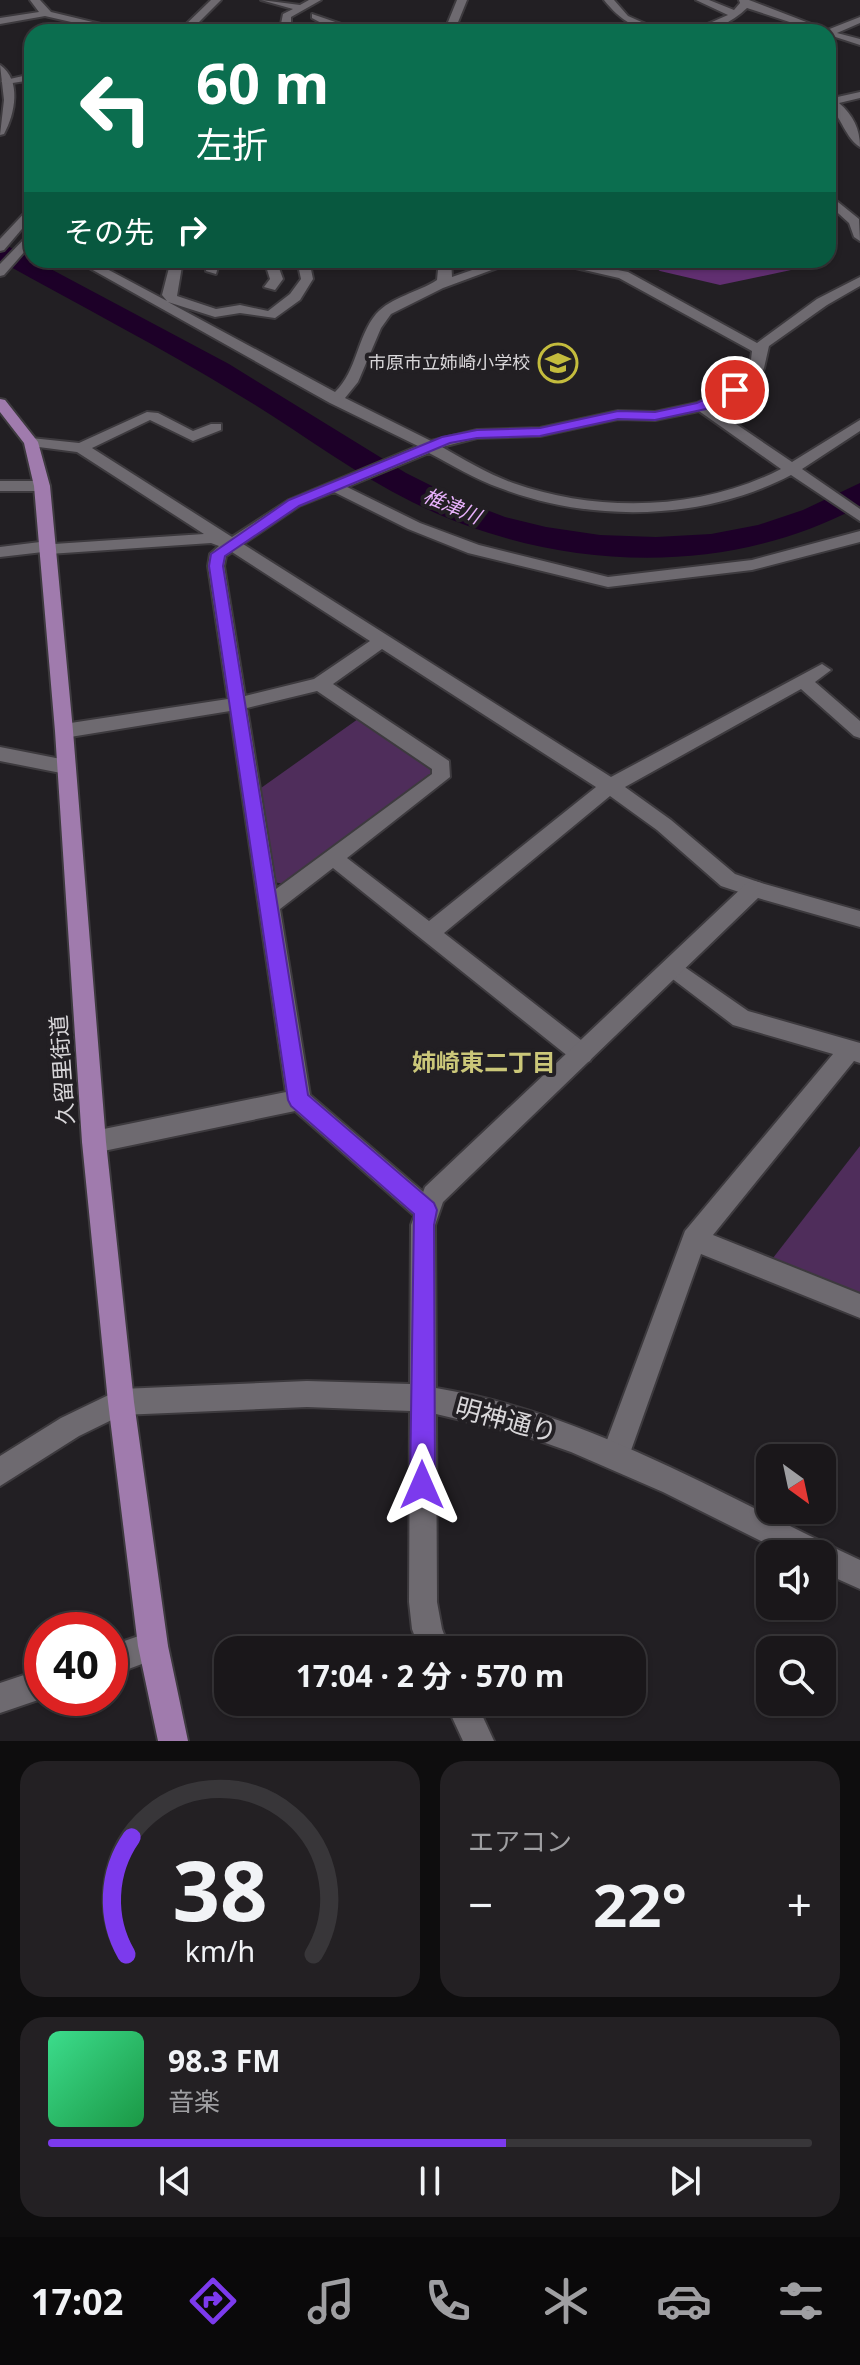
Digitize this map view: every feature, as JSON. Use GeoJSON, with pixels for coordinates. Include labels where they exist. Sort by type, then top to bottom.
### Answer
{"type":"FeatureCollection","features":[{"type":"Feature","properties":{"kind":"main road","name":"久留里街道"},"geometry":{"type":"LineString","coordinates":[[0,403],[31,442],[42,486],[64,731],[94,1142],[121,1402],[153,1646],[173,1741]]}},
{"type":"Feature","properties":{"kind":"street"},"geometry":{"type":"LineString","coordinates":[[35,0],[36,5],[47,13],[83,24]]}},
{"type":"Feature","properties":{"kind":"street"},"geometry":{"type":"LineString","coordinates":[[191,24],[216,0]]}},
{"type":"Feature","properties":{"kind":"street"},"geometry":{"type":"LineString","coordinates":[[208,24],[231,0]]}},
{"type":"Feature","properties":{"kind":"street"},"geometry":{"type":"LineString","coordinates":[[266,0],[299,7]]}},
{"type":"Feature","properties":{"kind":"street"},"geometry":{"type":"LineString","coordinates":[[288,24],[284,20],[299,7],[316,0]]}},
{"type":"Feature","properties":{"kind":"street"},"geometry":{"type":"LineString","coordinates":[[452,24],[462,0]]}},
{"type":"Feature","properties":{"kind":"street"},"geometry":{"type":"LineString","coordinates":[[609,0],[625,18],[640,24]]}},
{"type":"Feature","properties":{"kind":"street"},"geometry":{"type":"LineString","coordinates":[[701,0],[735,14]]}},
{"type":"Feature","properties":{"kind":"street"},"geometry":{"type":"LineString","coordinates":[[711,24],[735,14],[744,2],[803,24]]}},
{"type":"Feature","properties":{"kind":"street"},"geometry":{"type":"LineString","coordinates":[[0,21],[47,13]]}},
{"type":"Feature","properties":{"kind":"street"},"geometry":{"type":"LineString","coordinates":[[836,28],[860,15]]}},
{"type":"Feature","properties":{"kind":"street"},"geometry":{"type":"LineString","coordinates":[[315,16],[328,24]]}},
{"type":"Feature","properties":{"kind":"street"},"geometry":{"type":"LineString","coordinates":[[836,35],[860,42]]}},
{"type":"Feature","properties":{"kind":"street"},"geometry":{"type":"LineString","coordinates":[[0,68],[6,81],[11,112],[0,132]]}},
{"type":"Feature","properties":{"kind":"street"},"geometry":{"type":"LineString","coordinates":[[6,81],[24,78]]}},
{"type":"Feature","properties":{"kind":"street"},"geometry":{"type":"LineString","coordinates":[[836,99],[860,95]]}},
{"type":"Feature","properties":{"kind":"street"},"geometry":{"type":"LineString","coordinates":[[836,106],[844,113],[860,144]]}},
{"type":"Feature","properties":{"kind":"street"},"geometry":{"type":"LineString","coordinates":[[836,205],[855,222],[860,237]]}},
{"type":"Feature","properties":{"kind":"street"},"geometry":{"type":"LineString","coordinates":[[0,247],[24,219]]}},
{"type":"Feature","properties":{"kind":"street"},"geometry":{"type":"LineString","coordinates":[[0,272],[24,244]]}},
{"type":"Feature","properties":{"kind":"street"},"geometry":{"type":"LineString","coordinates":[[110,268],[200,326],[335,400],[509,486],[575,501],[619,506],[717,498],[762,484],[792,469],[860,424]]}},
{"type":"Feature","properties":{"kind":"street"},"geometry":{"type":"LineString","coordinates":[[175,268],[168,295],[176,302],[215,313],[240,309],[275,314],[295,297],[307,279],[305,268]]}},
{"type":"Feature","properties":{"kind":"street"},"geometry":{"type":"LineString","coordinates":[[270,287],[277,279],[273,268]]}},
{"type":"Feature","properties":{"kind":"street"},"geometry":{"type":"LineString","coordinates":[[442,284],[445,268]]}},
{"type":"Feature","properties":{"kind":"street"},"geometry":{"type":"LineString","coordinates":[[335,400],[354,382],[381,317],[405,299],[489,268]]}},
{"type":"Feature","properties":{"kind":"street"},"geometry":{"type":"LineString","coordinates":[[588,268],[623,275],[759,349]]}},
{"type":"Feature","properties":{"kind":"street"},"geometry":{"type":"LineString","coordinates":[[426,1210],[299,1100],[236,704],[216,566],[218,554],[294,503],[427,446],[477,434],[540,432],[618,415],[655,416],[701,406],[750,383],[757,368],[759,349],[822,302],[860,281]]}},
{"type":"Feature","properties":{"kind":"street"},"geometry":{"type":"LineString","coordinates":[[200,326],[215,313]]}},
{"type":"Feature","properties":{"kind":"street"},"geometry":{"type":"LineString","coordinates":[[701,406],[860,516]]}},
{"type":"Feature","properties":{"kind":"street"},"geometry":{"type":"LineString","coordinates":[[81,448],[147,416],[153,416],[193,437],[216,427]]}},
{"type":"Feature","properties":{"kind":"street"},"geometry":{"type":"LineString","coordinates":[[31,442],[81,448],[610,786],[664,825],[728,880],[860,919]]}},
{"type":"Feature","properties":{"kind":"street"},"geometry":{"type":"LineString","coordinates":[[0,486],[42,486]]}},
{"type":"Feature","properties":{"kind":"street"},"geometry":{"type":"LineString","coordinates":[[334,486],[414,526],[474,549],[608,582],[752,565],[860,536]]}},
{"type":"Feature","properties":{"kind":"street"},"geometry":{"type":"LineString","coordinates":[[0,552],[212,538],[230,544]]}},
{"type":"Feature","properties":{"kind":"street"},"geometry":{"type":"LineString","coordinates":[[64,731],[236,704],[320,684],[383,640]]}},
{"type":"Feature","properties":{"kind":"street"},"geometry":{"type":"LineString","coordinates":[[430,932],[610,786],[822,670]]}},
{"type":"Feature","properties":{"kind":"street"},"geometry":{"type":"LineString","coordinates":[[803,681],[860,731]]}},
{"type":"Feature","properties":{"kind":"street"},"geometry":{"type":"LineString","coordinates":[[267,907],[441,777],[442,766],[320,684]]}},
{"type":"Feature","properties":{"kind":"street"},"geometry":{"type":"LineString","coordinates":[[0,754],[66,767]]}},
{"type":"Feature","properties":{"kind":"street"},"geometry":{"type":"LineString","coordinates":[[334,858],[582,1054]]}},
{"type":"Feature","properties":{"kind":"street"},"geometry":{"type":"LineString","coordinates":[[430,1636],[423,1602],[423,1225],[426,1210],[433,1195],[754,889]]}},
{"type":"Feature","properties":{"kind":"street"},"geometry":{"type":"LineString","coordinates":[[615,1456],[694,1239],[855,1052],[741,1018],[673,968]]}},
{"type":"Feature","properties":{"kind":"street"},"geometry":{"type":"LineString","coordinates":[[94,1142],[299,1100]]}},
{"type":"Feature","properties":{"kind":"street"},"geometry":{"type":"LineString","coordinates":[[694,1239],[860,1306]]}},
{"type":"Feature","properties":{"kind":"street","name":"明神通り"},"geometry":{"type":"LineString","coordinates":[[121,1402],[346,1392],[422,1398],[552,1431],[615,1456],[788,1540]]}},
{"type":"Feature","properties":{"kind":"street"},"geometry":{"type":"LineString","coordinates":[[0,1472],[70,1427],[121,1402]]}},
{"type":"Feature","properties":{"kind":"street","name":"明神通り"},"geometry":{"type":"LineString","coordinates":[[836,1563],[860,1575]]}},
{"type":"Feature","properties":{"kind":"street"},"geometry":{"type":"LineString","coordinates":[[128,1655],[153,1646]]}},
{"type":"Feature","properties":{"kind":"street"},"geometry":{"type":"LineString","coordinates":[[0,1698],[24,1690]]}},
{"type":"Feature","properties":{"kind":"street"},"geometry":{"type":"LineString","coordinates":[[467,1716],[479,1741]]}},
{"type":"Feature","properties":{"kind":"shaded area"},"geometry":{"type":"Polygon","coordinates":[[[655,268],[793,268],[720,285],[655,268]]]}},
{"type":"Feature","properties":{"kind":"shaded area"},"geometry":{"type":"Polygon","coordinates":[[[358,719],[430,768],[431,775],[284,884],[274,882],[261,788],[358,719]]]}},
{"type":"Feature","properties":{"kind":"shaded area"},"geometry":{"type":"Polygon","coordinates":[[[860,1146],[860,1293],[773,1258],[860,1146]]]}},
{"type":"Feature","properties":{"kind":"waterway","name":"椎津川"},"geometry":{"type":"LineString","coordinates":[[0,250],[24,263]]}},
{"type":"Feature","properties":{"kind":"waterway","name":"椎津川"},"geometry":{"type":"LineString","coordinates":[[33,268],[218,370],[420,494],[494,524],[546,538],[600,546],[656,548],[711,544],[764,534],[814,517],[860,493]]}},
{"type":"Feature","properties":{"kind":"place","name":"市原市立姉崎小学校"},"geometry":{"type":"Point","coordinates":[558,363]}},
{"type":"Feature","properties":{"kind":"district","name":"姉崎東二丁目"},"geometry":{"type":"Point","coordinates":[484,1063]}},
{"type":"Feature","properties":{"kind":"route"},"geometry":{"type":"LineString","coordinates":[[422,1485],[423,1225],[426,1210],[299,1100],[228,649],[216,566],[218,554],[294,503],[427,446],[477,434],[570,428],[618,415],[655,416],[701,406],[735,390]]}}]}
